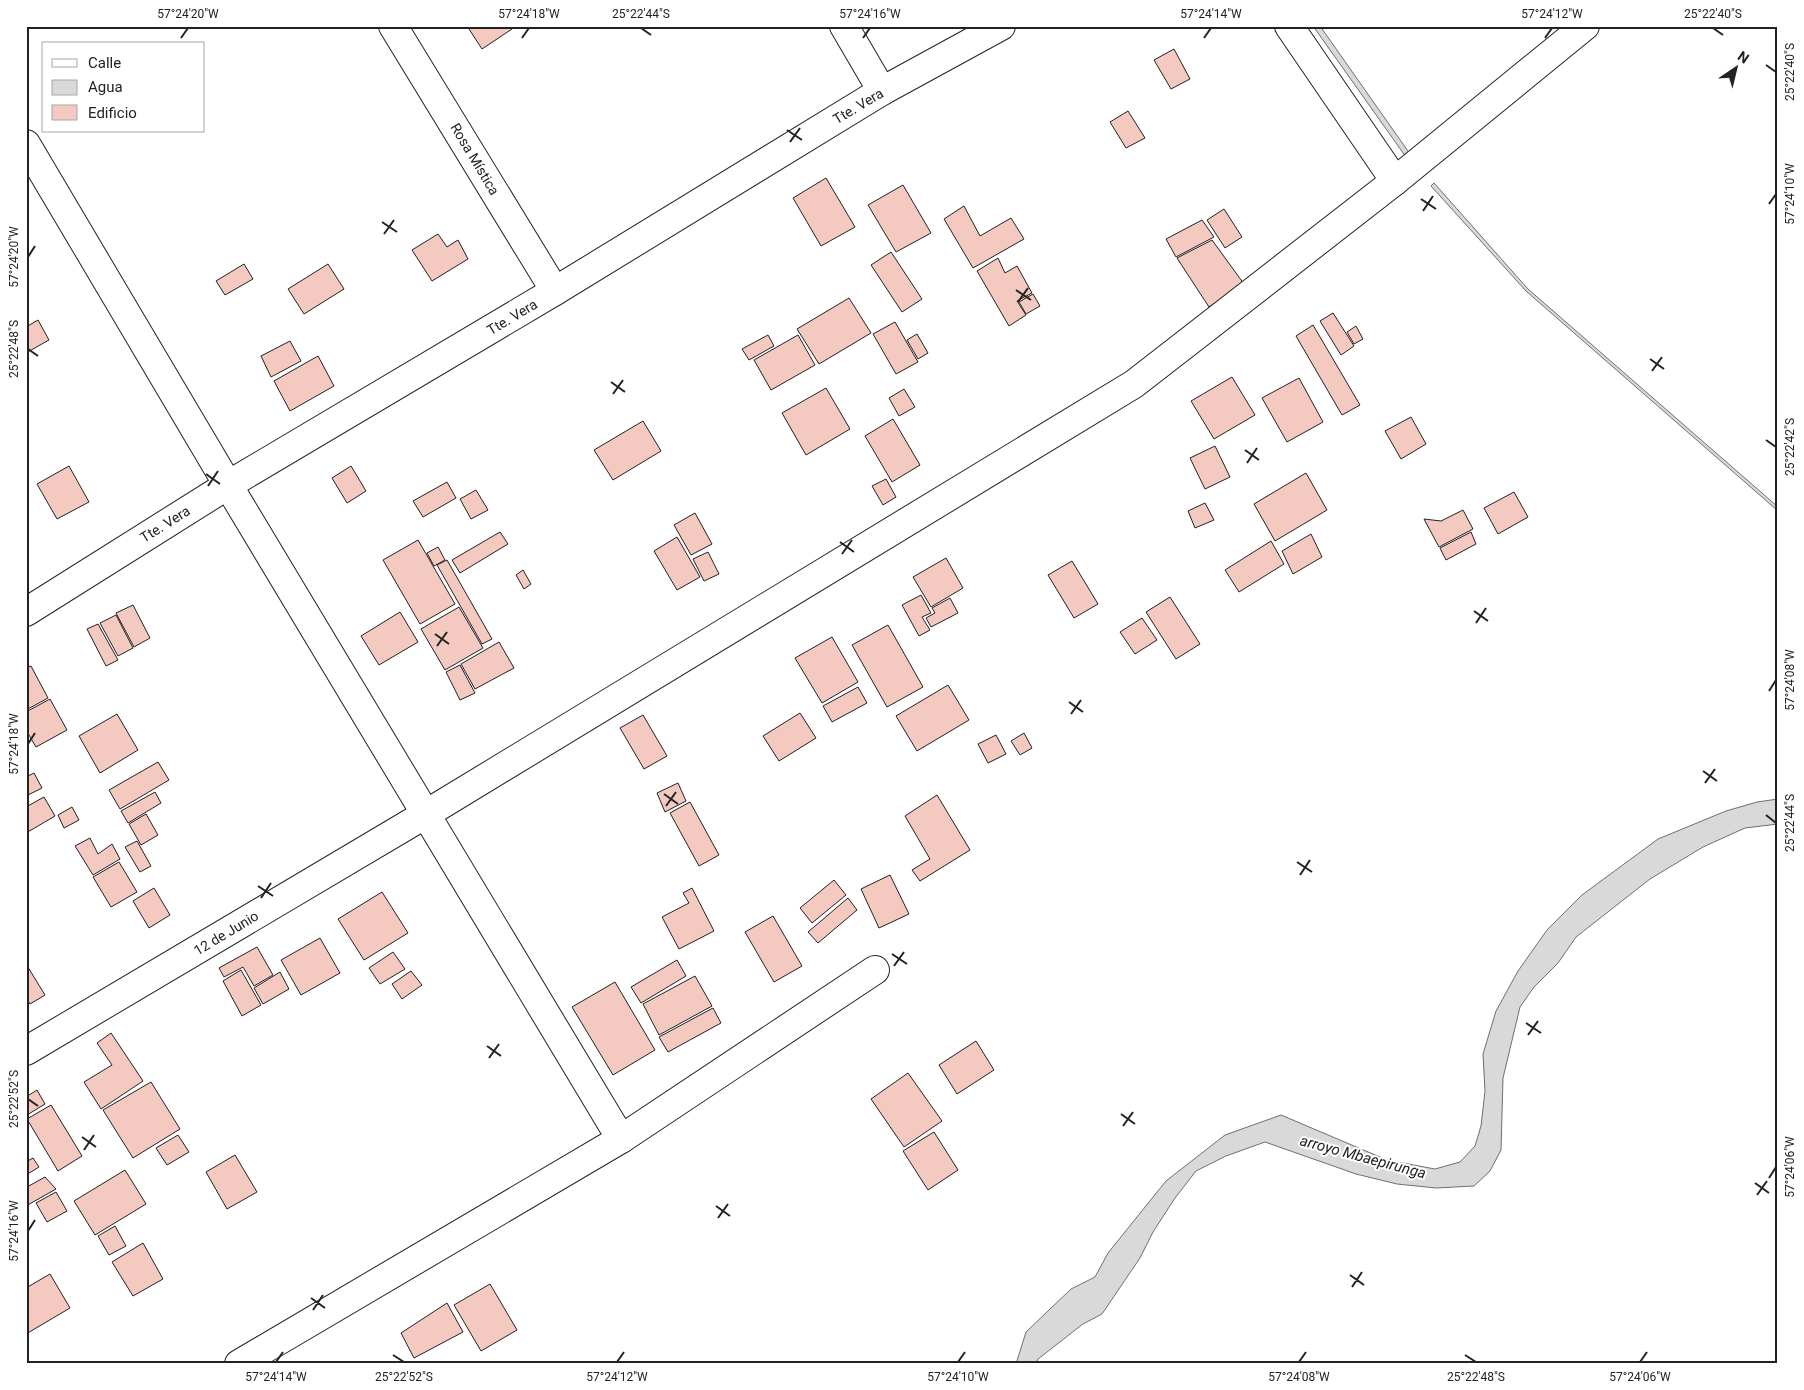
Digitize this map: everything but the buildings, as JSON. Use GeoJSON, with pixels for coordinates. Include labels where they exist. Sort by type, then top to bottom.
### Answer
{"type":"FeatureCollection","features":[{"type":"Feature","properties":{"kind":"street","name":"Rosa Mística"},"geometry":{"type":"LineString","coordinates":[[393,26],[555,291]]}},
{"type":"Feature","properties":{"kind":"street"},"geometry":{"type":"LineString","coordinates":[[844,26],[882,91]]}},
{"type":"Feature","properties":{"kind":"street","name":"Tte. Vera"},"geometry":{"type":"LineString","coordinates":[[26,612],[228,485],[555,291],[882,91],[1001,26]]}},
{"type":"Feature","properties":{"kind":"street"},"geometry":{"type":"LineString","coordinates":[[1289,26],[1395,181]]}},
{"type":"Feature","properties":{"kind":"street","name":"12 de Junio"},"geometry":{"type":"LineString","coordinates":[[26,1051],[426,814],[1134,384],[1395,181],[1585,26]]}},
{"type":"Feature","properties":{"kind":"street"},"geometry":{"type":"LineString","coordinates":[[26,144],[228,485],[621,1139]]}},
{"type":"Feature","properties":{"kind":"street"},"geometry":{"type":"LineString","coordinates":[[238,1364],[621,1139],[875,970]]}},
{"type":"Feature","properties":{"kind":"water"},"geometry":{"type":"Polygon","coordinates":[[[1313,26],[1320,26],[1410,154],[1406,157],[1313,26]]]}},
{"type":"Feature","properties":{"kind":"water"},"geometry":{"type":"Polygon","coordinates":[[[1434,183],[1528,289],[1778,507],[1778,511],[1526,291],[1431,186],[1434,183]]]}},
{"type":"Feature","properties":{"kind":"water","name":"arroyo Mbaepirunga"},"geometry":{"type":"Polygon","coordinates":[[[1778,799],[1778,824],[1745,828],[1703,847],[1650,879],[1576,937],[1558,963],[1534,987],[1520,1007],[1503,1078],[1501,1150],[1490,1171],[1474,1186],[1436,1188],[1397,1184],[1356,1174],[1265,1142],[1226,1156],[1196,1171],[1175,1198],[1153,1232],[1140,1258],[1102,1314],[1083,1324],[1038,1359],[1036,1364],[1016,1364],[1026,1332],[1071,1289],[1095,1277],[1108,1253],[1166,1181],[1225,1135],[1281,1115],[1387,1160],[1435,1169],[1460,1162],[1475,1146],[1481,1126],[1485,1091],[1483,1054],[1496,1011],[1518,971],[1547,930],[1582,895],[1658,839],[1726,811],[1757,802],[1778,799]]]}}]}
